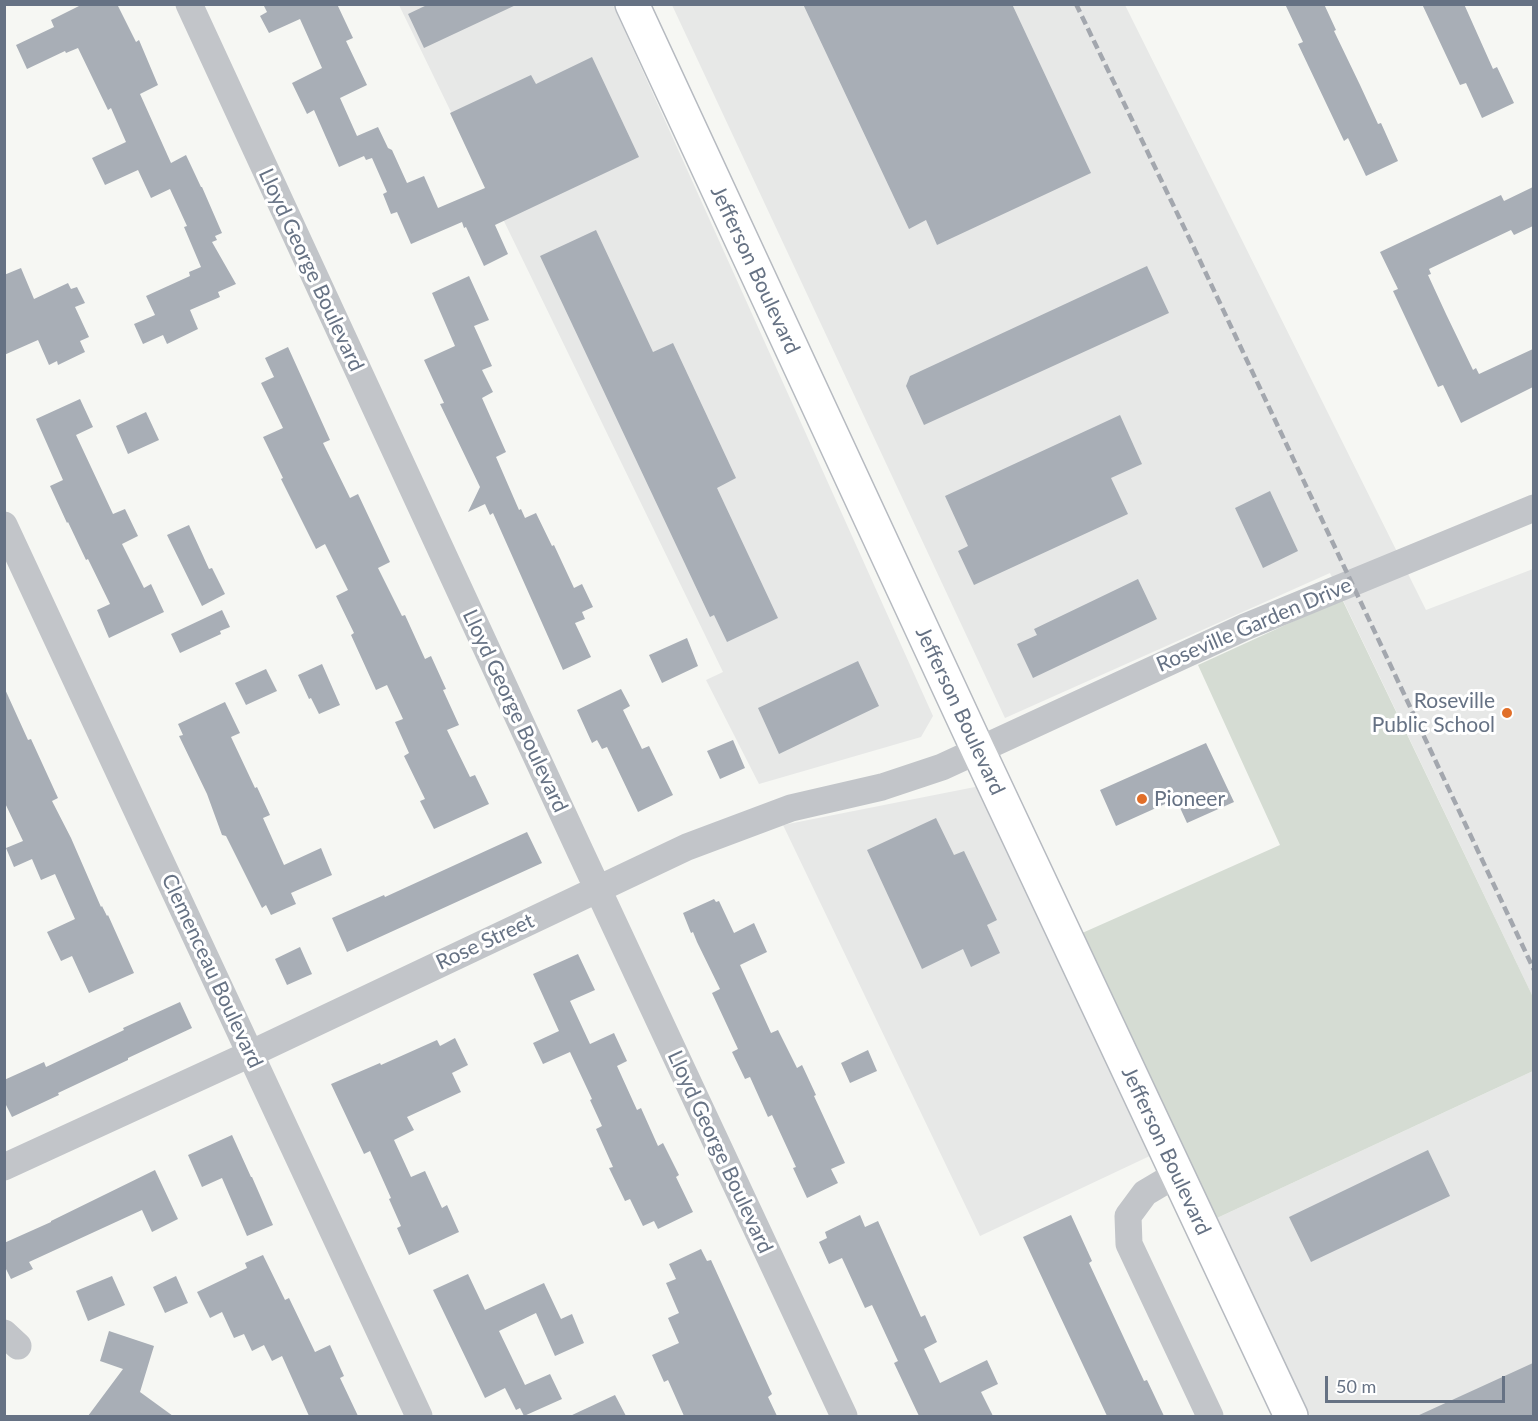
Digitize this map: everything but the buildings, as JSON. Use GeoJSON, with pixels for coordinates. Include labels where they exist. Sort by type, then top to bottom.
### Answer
{"type":"FeatureCollection","features":[{"type":"Feature","properties":{"kind":"street","name":"Lloyd George Boulevard"},"geometry":{"type":"LineString","coordinates":[[189,4],[597,889],[844,1416]]}},
{"type":"Feature","properties":{"kind":"street","name":"Jefferson Boulevard"},"geometry":{"type":"LineString","coordinates":[[632,4],[978,750],[1291,1416]]}},
{"type":"Feature","properties":{"kind":"street","name":"Roseville Garden Drive"},"geometry":{"type":"LineString","coordinates":[[978,750],[1245,627],[1533,508]]}},
{"type":"Feature","properties":{"kind":"street","name":"Clemenceau Boulevard"},"geometry":{"type":"LineString","coordinates":[[4,525],[419,1416]]}},
{"type":"Feature","properties":{"kind":"street","name":"Rose Street"},"geometry":{"type":"LineString","coordinates":[[4,1167],[250,1054],[687,847],[792,808],[882,787],[942,767],[978,750]]}},
{"type":"Feature","properties":{"kind":"street"},"geometry":{"type":"LineString","coordinates":[[1177,1174],[1145,1193],[1128,1216],[1129,1244],[1210,1416]]}},
{"type":"Feature","properties":{"kind":"shaded area"},"geometry":{"type":"Polygon","coordinates":[[[399,5],[613,5],[933,716],[921,737],[759,784],[706,680],[723,672],[399,5]]]}},
{"type":"Feature","properties":{"kind":"shaded area"},"geometry":{"type":"Polygon","coordinates":[[[672,5],[1125,5],[1426,610],[1533,569],[1533,997],[1330,573],[1005,718],[672,5]]]}},
{"type":"Feature","properties":{"kind":"shaded area"},"geometry":{"type":"Polygon","coordinates":[[[1342,599],[1533,997],[1533,1071],[1217,1218],[1080,934],[1280,845],[1198,665],[1342,599]]]}},
{"type":"Feature","properties":{"kind":"shaded area"},"geometry":{"type":"Polygon","coordinates":[[[980,786],[1154,1154],[980,1236],[783,825],[980,786]]]}},
{"type":"Feature","properties":{"kind":"shaded area"},"geometry":{"type":"Polygon","coordinates":[[[1533,1071],[1533,1416],[1310,1416],[1217,1218],[1533,1071]]]}},
{"type":"Feature","properties":{"kind":"railway"},"geometry":{"type":"LineString","coordinates":[[1076,4],[1194,248],[1534,970]]}},
{"type":"Feature","properties":{"kind":"place","name":"Roseville Public School"},"geometry":{"type":"Point","coordinates":[1507,713]}},
{"type":"Feature","properties":{"kind":"place","name":"Pioneer"},"geometry":{"type":"Point","coordinates":[1142,799]}}]}
